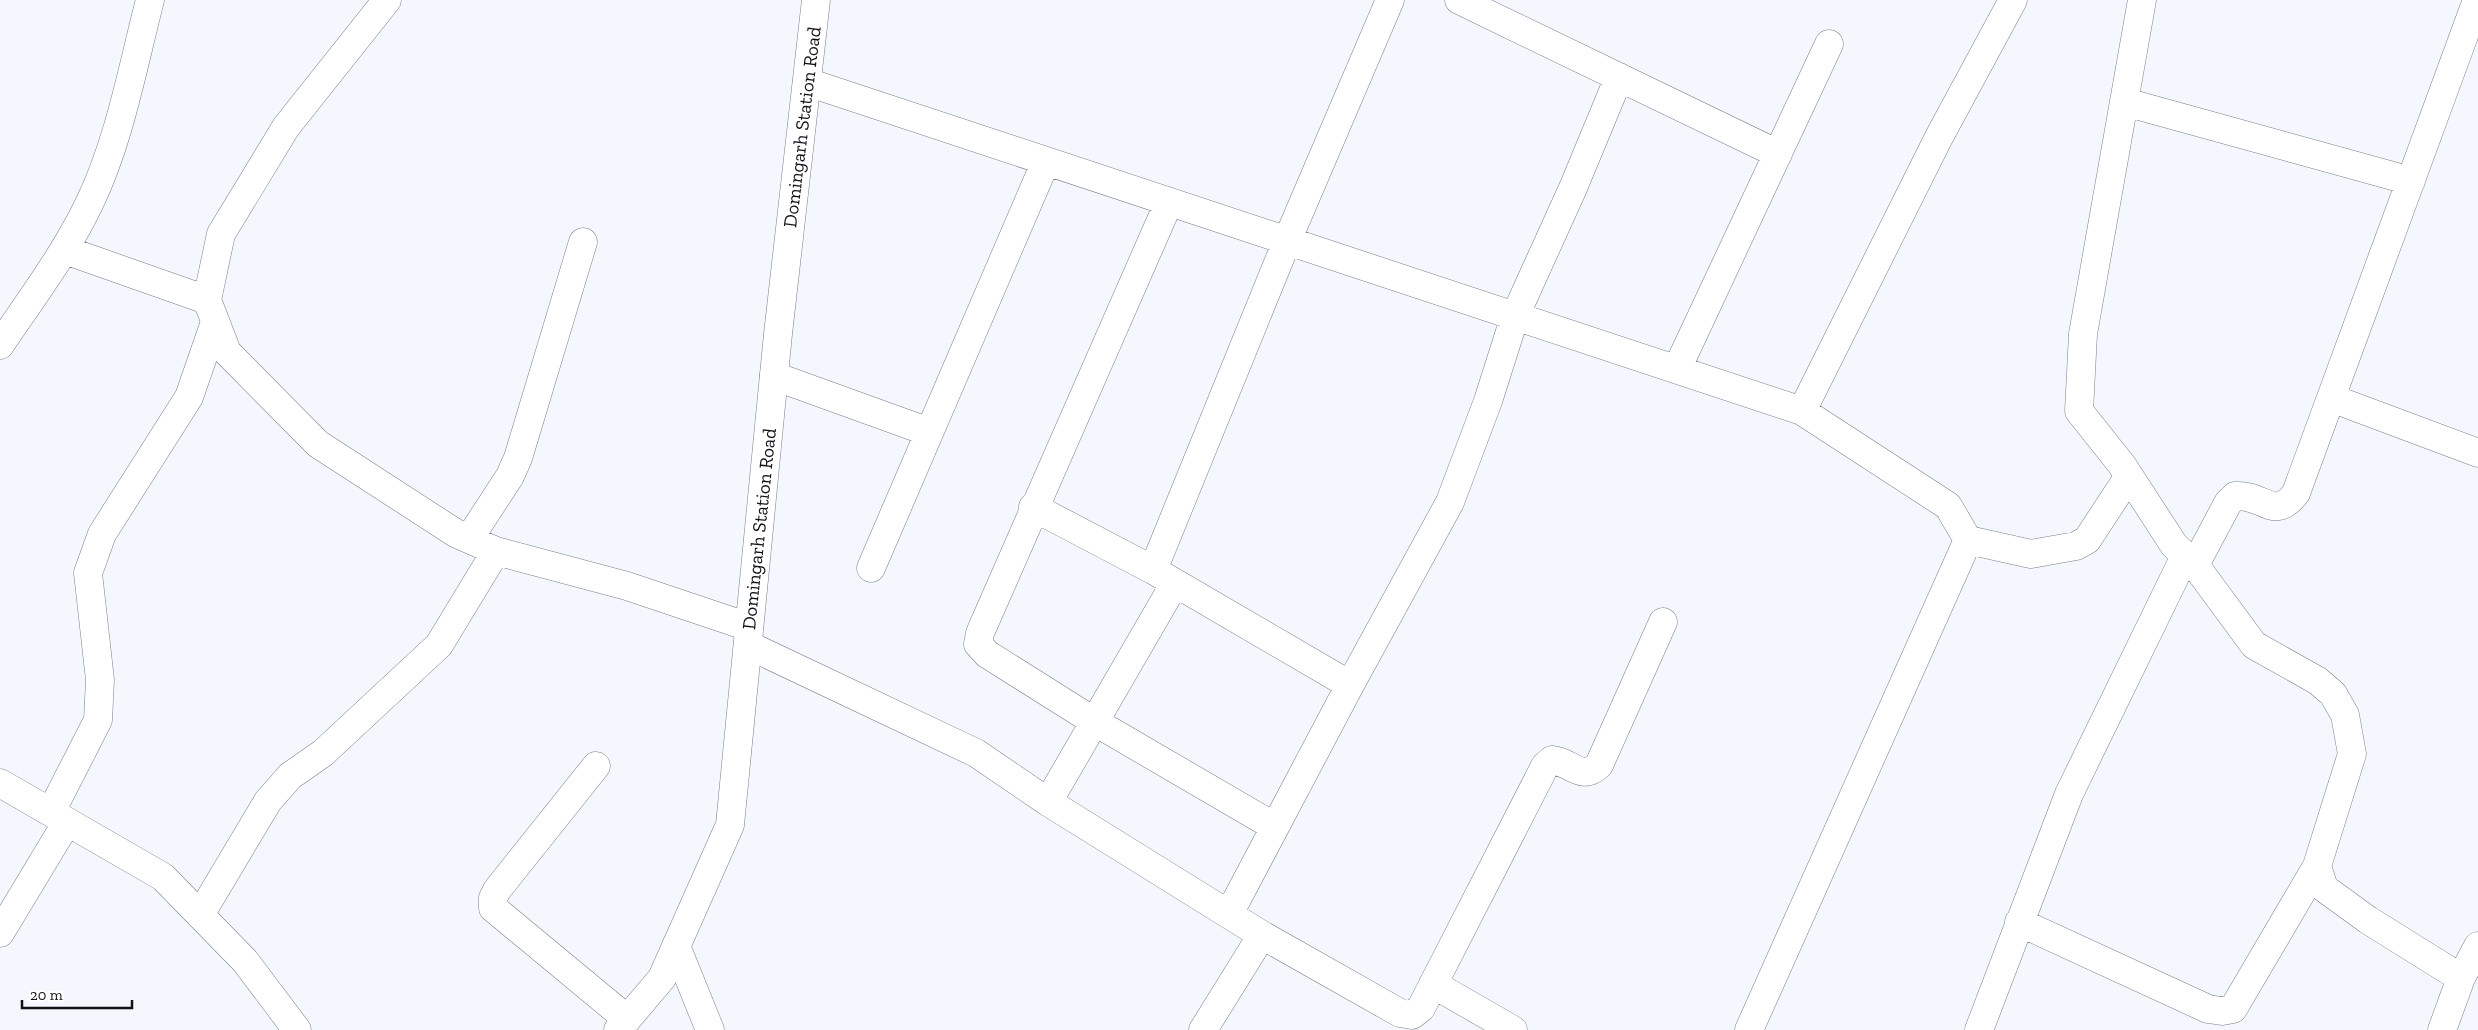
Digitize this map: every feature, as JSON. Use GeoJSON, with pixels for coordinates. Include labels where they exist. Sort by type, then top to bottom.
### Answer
{"type":"FeatureCollection","features":[{"type":"Feature","properties":{"kind":"street"},"geometry":{"type":"LineString","coordinates":[[0,346],[65,250],[90,203],[109,157],[150,0]]}},
{"type":"Feature","properties":{"kind":"street"},"geometry":{"type":"LineString","coordinates":[[0,932],[59,817],[98,720],[100,680],[88,573],[102,534],[189,397],[211,311],[221,234],[286,127],[388,0]]}},
{"type":"Feature","properties":{"kind":"street","name":"Domingarh Station Road"},"geometry":{"type":"LineString","coordinates":[[623,1024],[662,978],[730,825],[774,376],[816,0]]}},
{"type":"Feature","properties":{"kind":"street"},"geometry":{"type":"LineString","coordinates":[[1048,802],[1095,722],[1164,576],[1287,241],[1390,0]]}},
{"type":"Feature","properties":{"kind":"street"},"geometry":{"type":"LineString","coordinates":[[1459,0],[1778,154]]}},
{"type":"Feature","properties":{"kind":"street"},"geometry":{"type":"LineString","coordinates":[[1802,411],[1939,137],[2013,0]]}},
{"type":"Feature","properties":{"kind":"street"},"geometry":{"type":"LineString","coordinates":[[2020,922],[2208,1009],[2222,1011],[2233,1009],[2317,866],[2352,754],[2345,715],[2332,694],[2318,681],[2292,664],[2254,645],[2190,560],[2174,545],[2129,476],[2079,411],[2083,334],[2142,0]]}},
{"type":"Feature","properties":{"kind":"street"},"geometry":{"type":"LineString","coordinates":[[1979,1030],[2069,794],[2190,560],[2228,503],[2235,496],[2244,496],[2280,507],[2287,505],[2296,493],[2477,0]]}},
{"type":"Feature","properties":{"kind":"street"},"geometry":{"type":"LineString","coordinates":[[1676,369],[1829,44]]}},
{"type":"Feature","properties":{"kind":"street"},"geometry":{"type":"LineString","coordinates":[[1229,914],[1350,685],[1450,502],[1488,401],[1514,316],[1573,188],[1619,77]]}},
{"type":"Feature","properties":{"kind":"street"},"geometry":{"type":"LineString","coordinates":[[807,82],[1802,411],[1948,506],[1968,540],[2032,554],[2076,546],[2087,540],[2129,476]]}},
{"type":"Feature","properties":{"kind":"street"},"geometry":{"type":"LineString","coordinates":[[2125,102],[2411,181]]}},
{"type":"Feature","properties":{"kind":"street"},"geometry":{"type":"LineString","coordinates":[[870,568],[1046,161]]}},
{"type":"Feature","properties":{"kind":"street"},"geometry":{"type":"LineString","coordinates":[[1169,202],[1033,507],[980,633],[978,644],[987,654],[1095,722],[1275,827]]}},
{"type":"Feature","properties":{"kind":"street"},"geometry":{"type":"LineString","coordinates":[[470,540],[510,476],[518,458],[583,242]]}},
{"type":"Feature","properties":{"kind":"street"},"geometry":{"type":"LineString","coordinates":[[65,250],[211,311],[227,352],[318,444],[457,534],[496,551],[627,586],[748,636],[945,736],[976,753],[1048,802],[1262,935],[1400,1013],[1412,1014],[1421,1008],[1545,766],[1552,760],[1563,761],[1581,773],[1592,772],[1599,765],[1662,622]]}},
{"type":"Feature","properties":{"kind":"street"},"geometry":{"type":"LineString","coordinates":[[774,376],[929,432]]}},
{"type":"Feature","properties":{"kind":"street"},"geometry":{"type":"LineString","coordinates":[[2331,398],[2478,452]]}},
{"type":"Feature","properties":{"kind":"street"},"geometry":{"type":"LineString","coordinates":[[1033,507],[1164,576],[1350,685]]}},
{"type":"Feature","properties":{"kind":"street"},"geometry":{"type":"LineString","coordinates":[[1749,1030],[1968,540]]}},
{"type":"Feature","properties":{"kind":"street"},"geometry":{"type":"LineString","coordinates":[[200,915],[268,801],[290,776],[323,753],[439,645],[496,551]]}},
{"type":"Feature","properties":{"kind":"street"},"geometry":{"type":"LineString","coordinates":[[596,766],[497,890],[493,898],[493,908],[623,1024]]}},
{"type":"Feature","properties":{"kind":"street"},"geometry":{"type":"LineString","coordinates":[[0,783],[163,877],[245,961],[297,1030]]}},
{"type":"Feature","properties":{"kind":"street"},"geometry":{"type":"LineString","coordinates":[[2317,866],[2324,888],[2368,920],[2461,978]]}},
{"type":"Feature","properties":{"kind":"street"},"geometry":{"type":"LineString","coordinates":[[1203,1030],[1262,935]]}},
{"type":"Feature","properties":{"kind":"street"},"geometry":{"type":"LineString","coordinates":[[676,946],[710,1030]]}},
{"type":"Feature","properties":{"kind":"street"},"geometry":{"type":"LineString","coordinates":[[2442,1030],[2461,978],[2478,946]]}},
{"type":"Feature","properties":{"kind":"street"},"geometry":{"type":"LineString","coordinates":[[1433,984],[1513,1030]]}}]}
